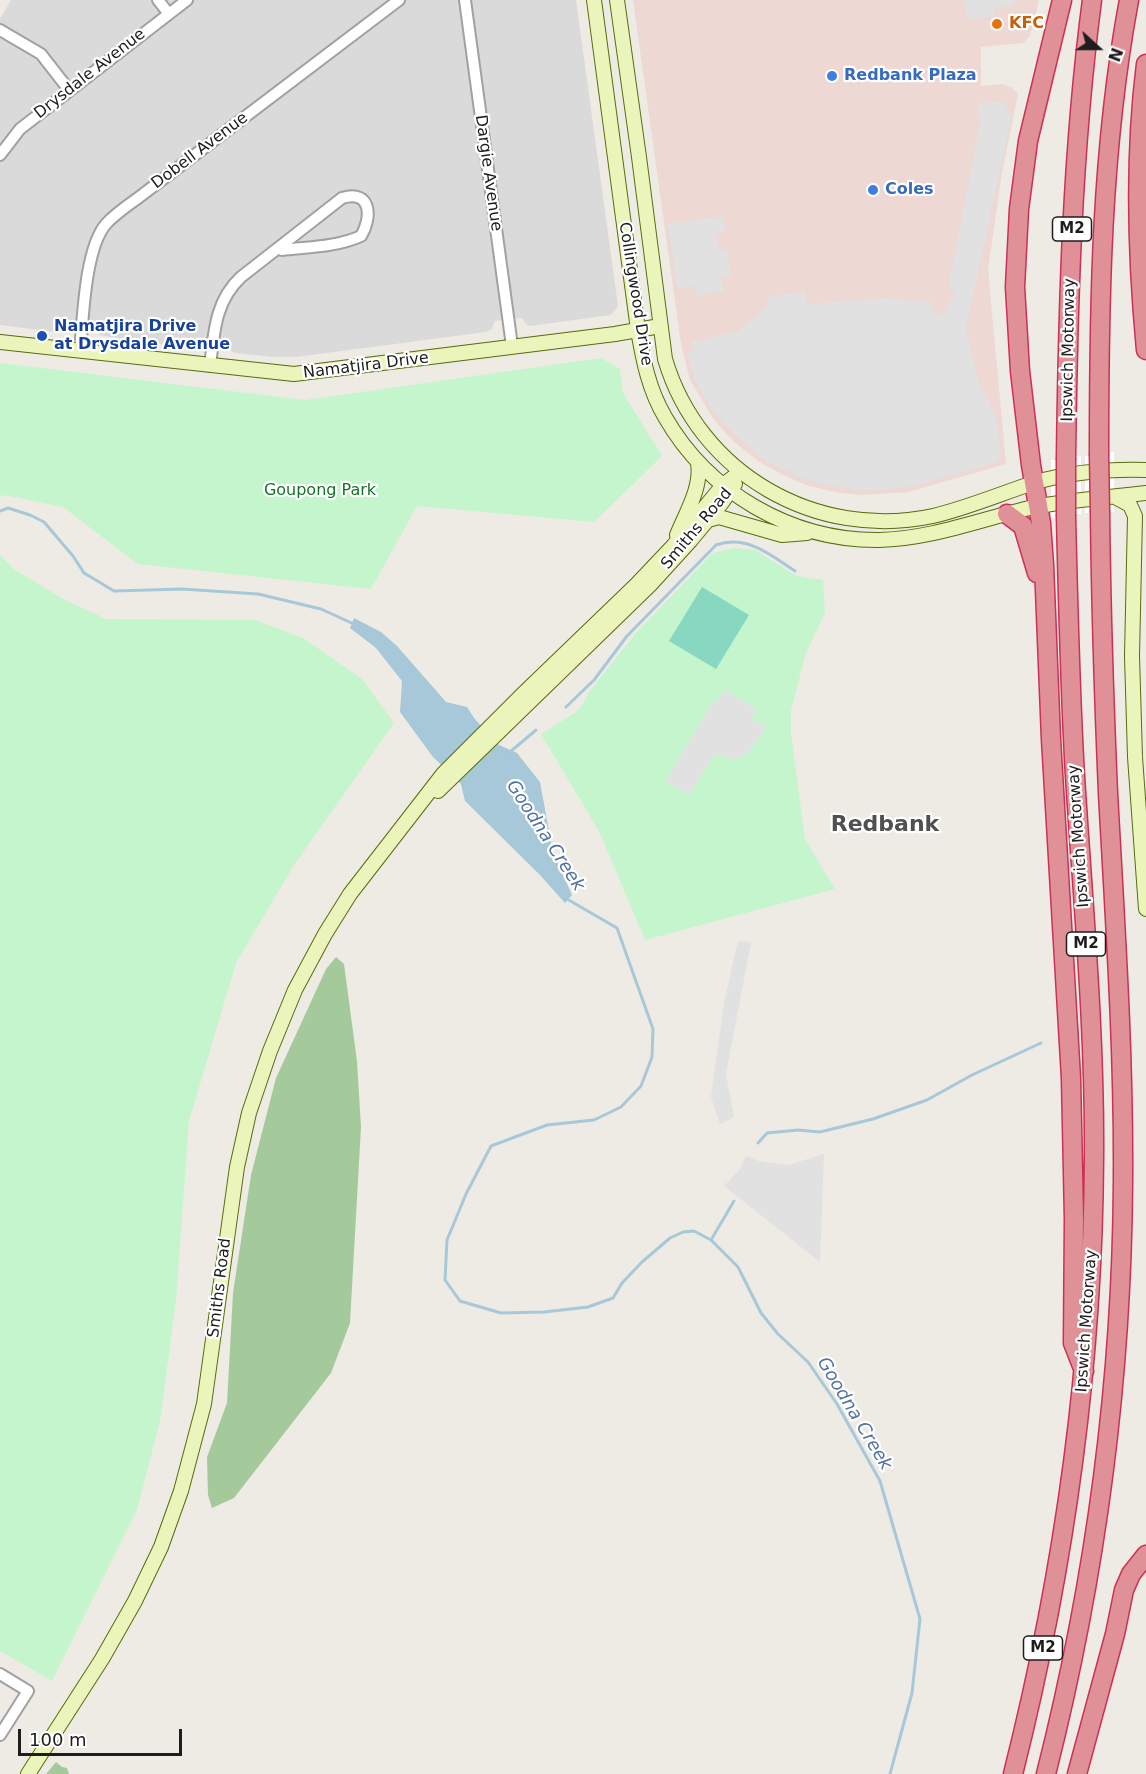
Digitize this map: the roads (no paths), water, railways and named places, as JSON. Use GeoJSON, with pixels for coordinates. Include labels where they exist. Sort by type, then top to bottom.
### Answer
{"type":"FeatureCollection","features":[{"type":"Feature","properties":{"kind":"highway"},"geometry":{"type":"LineString","coordinates":[[1062,0],[1028,141],[1018,209],[1015,287],[1020,371],[1031,465],[1039,507],[1045,588],[1051,739],[1071,1078],[1074,1220],[1073,1343],[1084,1371]]}},
{"type":"Feature","properties":{"kind":"highway","name":"Ipswich Motorway"},"geometry":{"type":"LineString","coordinates":[[1013,1774],[1030,1705],[1057,1573],[1077,1435],[1092,1258],[1094,1108],[1092,1043],[1071,694],[1066,458],[1074,183],[1082,79],[1092,0]]}},
{"type":"Feature","properties":{"kind":"highway","name":"Ipswich Motorway"},"geometry":{"type":"LineString","coordinates":[[1046,1774],[1081,1616],[1103,1474],[1118,1308],[1122,1230],[1122,1089],[1104,705],[1099,454],[1101,274],[1105,195],[1116,76],[1129,0]]}},
{"type":"Feature","properties":{"kind":"highway"},"geometry":{"type":"LineString","coordinates":[[1146,64],[1140,125],[1138,196],[1139,258],[1146,350]]}},
{"type":"Feature","properties":{"kind":"highway"},"geometry":{"type":"LineString","coordinates":[[1007,514],[1023,526],[1037,573],[1045,588]]}},
{"type":"Feature","properties":{"kind":"highway"},"geometry":{"type":"LineString","coordinates":[[1077,1774],[1127,1582],[1146,1555]]}},
{"type":"Feature","properties":{"kind":"highway"},"geometry":{"type":"LineString","coordinates":[[1115,1634],[1130,1595],[1140,1576],[1146,1571]]}},
{"type":"Feature","properties":{"kind":"street"},"geometry":{"type":"LineString","coordinates":[[158,0],[169,14]]}},
{"type":"Feature","properties":{"kind":"street","name":"Drysdale Avenue"},"geometry":{"type":"LineString","coordinates":[[0,155],[20,129],[187,0]]}},
{"type":"Feature","properties":{"kind":"street","name":"Dobell Avenue"},"geometry":{"type":"LineString","coordinates":[[80,351],[91,260],[97,238],[105,225],[399,0]]}},
{"type":"Feature","properties":{"kind":"street","name":"Dargie Avenue"},"geometry":{"type":"LineString","coordinates":[[465,0],[512,346]]}},
{"type":"Feature","properties":{"kind":"street","name":"Collingwood Drive"},"geometry":{"type":"LineString","coordinates":[[594,0],[638,330],[647,374],[664,416],[698,463],[727,488],[762,511],[789,524],[816,532],[863,539],[912,537],[1039,507],[1146,493]]}},
{"type":"Feature","properties":{"kind":"street","name":"Collingwood Drive"},"geometry":{"type":"LineString","coordinates":[[617,0],[665,359],[681,401],[702,434],[740,472],[766,489],[801,506],[839,516],[898,520],[934,515],[1035,483],[1096,471],[1146,470]]}},
{"type":"Feature","properties":{"kind":"street"},"geometry":{"type":"LineString","coordinates":[[0,30],[42,54],[69,90]]}},
{"type":"Feature","properties":{"kind":"street"},"geometry":{"type":"LineString","coordinates":[[210,366],[215,323],[226,294],[241,277],[342,198],[350,195],[364,200],[368,209],[368,219],[361,236],[329,244],[278,249]]}},
{"type":"Feature","properties":{"kind":"street","name":"Namatjira Drive"},"geometry":{"type":"LineString","coordinates":[[0,342],[278,374],[311,374],[660,326]]}},
{"type":"Feature","properties":{"kind":"street"},"geometry":{"type":"LineString","coordinates":[[673,546],[697,486],[700,470],[698,463]]}},
{"type":"Feature","properties":{"kind":"street","name":"Smiths Road"},"geometry":{"type":"LineString","coordinates":[[28,1774],[102,1659],[135,1601],[160,1547],[181,1491],[204,1404],[237,1167],[249,1113],[270,1051],[295,990],[356,886],[386,845],[447,777],[633,589],[740,472]]}},
{"type":"Feature","properties":{"kind":"street","name":"Smiths Road"},"geometry":{"type":"LineString","coordinates":[[496,728],[650,585],[708,520],[727,488]]}},
{"type":"Feature","properties":{"kind":"street"},"geometry":{"type":"LineString","coordinates":[[1115,497],[1130,505],[1135,516],[1132,589],[1133,679],[1136,768],[1146,909]]}},
{"type":"Feature","properties":{"kind":"street"},"geometry":{"type":"LineString","coordinates":[[708,520],[719,517],[782,535],[816,532]]}},
{"type":"Feature","properties":{"kind":"street"},"geometry":{"type":"LineString","coordinates":[[0,1674],[28,1691],[0,1735]]}},
{"type":"Feature","properties":{"kind":"water"},"geometry":{"type":"Polygon","coordinates":[[[354,618],[381,632],[397,646],[446,702],[467,707],[499,745],[517,753],[540,782],[553,853],[572,895],[565,903],[465,801],[461,784],[433,757],[400,712],[402,681],[376,648],[350,628],[354,618]]]}},
{"type":"Feature","properties":{"kind":"waterway","name":"Goodna Creek"},"geometry":{"type":"LineString","coordinates":[[0,511],[8,508],[44,522],[73,556],[84,573],[114,591],[182,589],[258,594],[321,609],[356,625]]}},
{"type":"Feature","properties":{"kind":"waterway"},"geometry":{"type":"LineString","coordinates":[[566,707],[594,680],[627,636],[716,545],[727,542],[748,544],[795,571]]}},
{"type":"Feature","properties":{"kind":"waterway"},"geometry":{"type":"LineString","coordinates":[[510,752],[536,730]]}},
{"type":"Feature","properties":{"kind":"waterway","name":"Goodna Creek"},"geometry":{"type":"LineString","coordinates":[[567,899],[617,928],[653,1029],[652,1057],[641,1086],[621,1107],[594,1120],[547,1125],[491,1146],[466,1194],[447,1240],[445,1280],[460,1301],[501,1313],[544,1312],[588,1307],[613,1298],[622,1283],[670,1238],[683,1232],[694,1231],[711,1240],[738,1267],[761,1313],[778,1334],[808,1362],[837,1404],[880,1481],[920,1619],[912,1693],[890,1774]]}},
{"type":"Feature","properties":{"kind":"waterway"},"geometry":{"type":"LineString","coordinates":[[758,1143],[767,1133],[798,1130],[820,1132],[873,1119],[927,1100],[972,1075],[1041,1043]]}},
{"type":"Feature","properties":{"kind":"waterway"},"geometry":{"type":"LineString","coordinates":[[711,1240],[734,1201]]}},
{"type":"Feature","properties":{"kind":"place","name":"KFC"},"geometry":{"type":"Point","coordinates":[997,24]}},
{"type":"Feature","properties":{"kind":"place","name":"Redbank Plaza"},"geometry":{"type":"Point","coordinates":[832,76]}},
{"type":"Feature","properties":{"kind":"place","name":"Coles"},"geometry":{"type":"Point","coordinates":[873,190]}},
{"type":"Feature","properties":{"kind":"place","name":"Namatjira Drive at Drysdale Avenue"},"geometry":{"type":"Point","coordinates":[42,336]}},
{"type":"Feature","properties":{"kind":"district","name":"Redbank"},"geometry":{"type":"Point","coordinates":[885,825]}},
{"type":"Feature","properties":{"kind":"park label","name":"Goupong Park"},"geometry":{"type":"Point","coordinates":[320,491]}}]}
